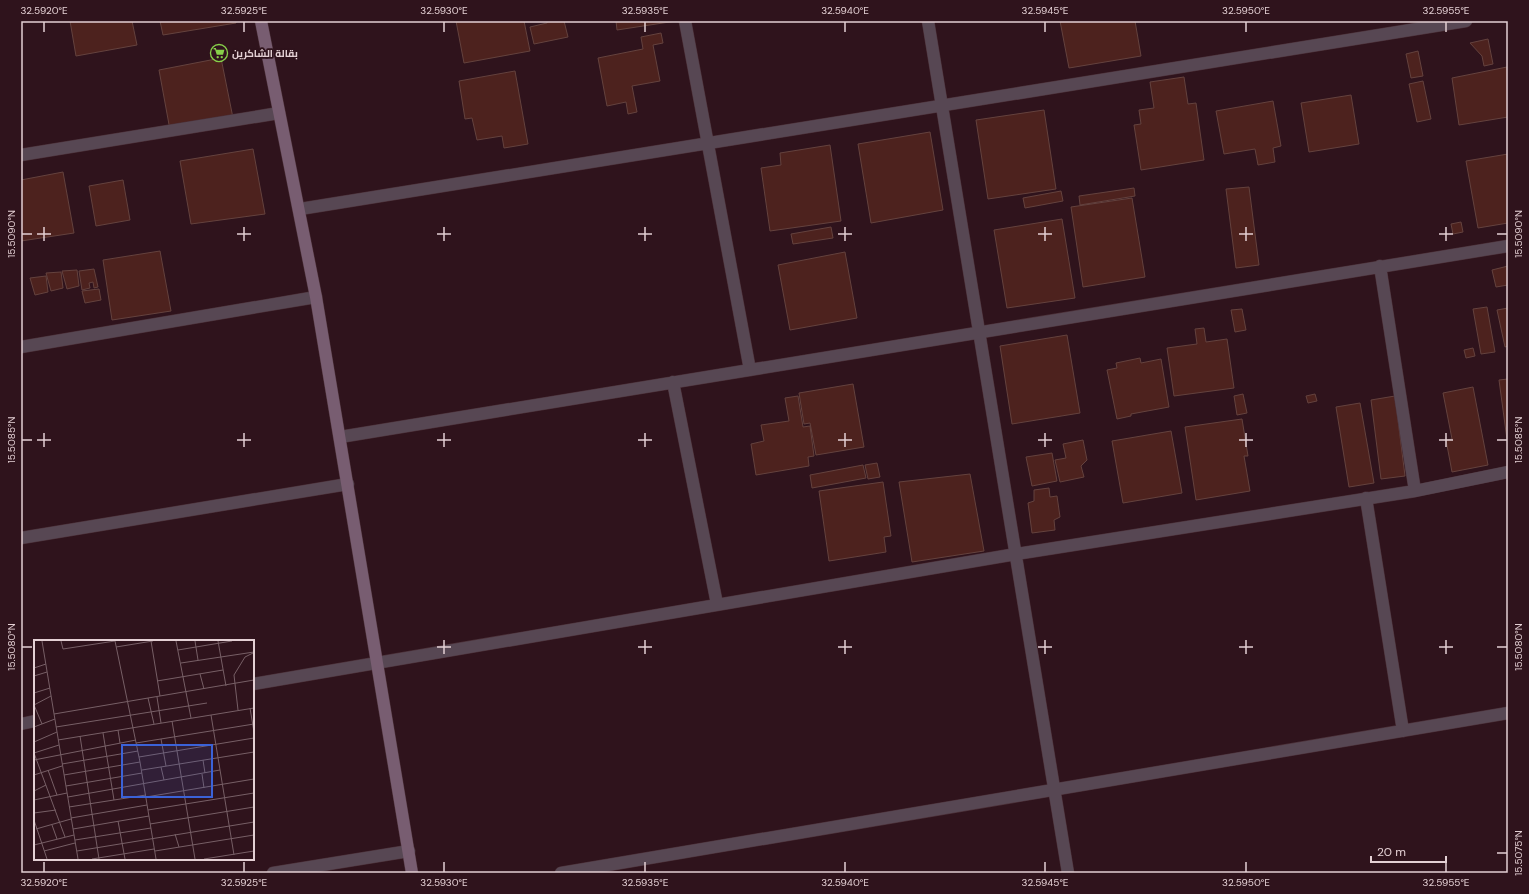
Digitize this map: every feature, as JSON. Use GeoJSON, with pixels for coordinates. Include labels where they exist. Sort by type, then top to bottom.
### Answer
{"type":"FeatureCollection","features":[{"type":"Feature","properties":{"kind":"street"},"geometry":{"type":"LineString","coordinates":[[261,21],[300,209],[316,297],[412,873]]}},
{"type":"Feature","properties":{"kind":"street"},"geometry":{"type":"LineString","coordinates":[[685,21],[750,370]]}},
{"type":"Feature","properties":{"kind":"street"},"geometry":{"type":"LineString","coordinates":[[928,21],[1068,873]]}},
{"type":"Feature","properties":{"kind":"street"},"geometry":{"type":"LineString","coordinates":[[300,209],[1466,21]]}},
{"type":"Feature","properties":{"kind":"street"},"geometry":{"type":"LineString","coordinates":[[21,155],[279,113]]}},
{"type":"Feature","properties":{"kind":"street"},"geometry":{"type":"LineString","coordinates":[[340,437],[1508,246]]}},
{"type":"Feature","properties":{"kind":"street"},"geometry":{"type":"LineString","coordinates":[[1380,266],[1415,491]]}},
{"type":"Feature","properties":{"kind":"street"},"geometry":{"type":"LineString","coordinates":[[21,347],[316,297]]}},
{"type":"Feature","properties":{"kind":"street"},"geometry":{"type":"LineString","coordinates":[[673,382],[717,604]]}},
{"type":"Feature","properties":{"kind":"street"},"geometry":{"type":"LineString","coordinates":[[254,684],[1016,554],[1415,491],[1508,472]]}},
{"type":"Feature","properties":{"kind":"street"},"geometry":{"type":"LineString","coordinates":[[21,538],[348,484]]}},
{"type":"Feature","properties":{"kind":"street"},"geometry":{"type":"LineString","coordinates":[[1366,498],[1403,731]]}},
{"type":"Feature","properties":{"kind":"street"},"geometry":{"type":"LineString","coordinates":[[561,873],[1508,714]]}},
{"type":"Feature","properties":{"kind":"street"},"geometry":{"type":"LineString","coordinates":[[21,724],[34,721]]}},
{"type":"Feature","properties":{"kind":"street"},"geometry":{"type":"LineString","coordinates":[[273,873],[409,851]]}},
{"type":"Feature","properties":{"kind":"building"},"geometry":{"type":"Polygon","coordinates":[[[70,21],[132,21],[137,45],[76,56],[70,21]]]}},
{"type":"Feature","properties":{"kind":"building"},"geometry":{"type":"Polygon","coordinates":[[[160,21],[236,21],[236,23],[163,35],[160,21]]]}},
{"type":"Feature","properties":{"kind":"building"},"geometry":{"type":"Polygon","coordinates":[[[456,21],[524,21],[530,51],[464,63],[456,21]]]}},
{"type":"Feature","properties":{"kind":"building"},"geometry":{"type":"Polygon","coordinates":[[[547,21],[564,21],[568,37],[534,44],[530,27],[547,23],[547,21]]]}},
{"type":"Feature","properties":{"kind":"building"},"geometry":{"type":"Polygon","coordinates":[[[616,21],[676,21],[617,30],[616,21]]]}},
{"type":"Feature","properties":{"kind":"building"},"geometry":{"type":"Polygon","coordinates":[[[1060,21],[1135,21],[1141,56],[1069,68],[1060,21]]]}},
{"type":"Feature","properties":{"kind":"building"},"geometry":{"type":"Polygon","coordinates":[[[661,33],[663,43],[653,45],[660,81],[632,86],[637,112],[628,114],[626,102],[607,106],[598,58],[643,49],[641,37],[661,33]]]}},
{"type":"Feature","properties":{"kind":"building"},"geometry":{"type":"Polygon","coordinates":[[[1488,39],[1493,64],[1484,66],[1482,56],[1470,43],[1488,39]]]}},
{"type":"Feature","properties":{"kind":"building"},"geometry":{"type":"Polygon","coordinates":[[[1418,51],[1423,76],[1411,78],[1406,54],[1418,51]]]}},
{"type":"Feature","properties":{"kind":"building"},"geometry":{"type":"Polygon","coordinates":[[[221,58],[233,118],[170,130],[159,70],[221,58]]]}},
{"type":"Feature","properties":{"kind":"building"},"geometry":{"type":"Polygon","coordinates":[[[1507,67],[1508,117],[1459,125],[1452,78],[1507,67]]]}},
{"type":"Feature","properties":{"kind":"building"},"geometry":{"type":"Polygon","coordinates":[[[515,71],[528,144],[504,148],[502,136],[477,140],[472,118],[465,119],[459,81],[515,71]]]}},
{"type":"Feature","properties":{"kind":"building"},"geometry":{"type":"Polygon","coordinates":[[[1184,77],[1188,104],[1196,103],[1204,160],[1141,170],[1134,125],[1141,124],[1139,110],[1154,108],[1150,82],[1184,77]]]}},
{"type":"Feature","properties":{"kind":"building"},"geometry":{"type":"Polygon","coordinates":[[[1423,81],[1431,119],[1417,122],[1409,84],[1423,81]]]}},
{"type":"Feature","properties":{"kind":"building"},"geometry":{"type":"Polygon","coordinates":[[[1351,95],[1359,144],[1309,152],[1301,103],[1351,95]]]}},
{"type":"Feature","properties":{"kind":"building"},"geometry":{"type":"Polygon","coordinates":[[[1273,101],[1281,146],[1273,148],[1275,162],[1258,165],[1255,149],[1224,154],[1216,111],[1273,101]]]}},
{"type":"Feature","properties":{"kind":"building"},"geometry":{"type":"Polygon","coordinates":[[[1044,110],[1056,189],[988,199],[976,120],[1044,110]]]}},
{"type":"Feature","properties":{"kind":"building"},"geometry":{"type":"Polygon","coordinates":[[[930,132],[943,210],[871,223],[858,144],[930,132]]]}},
{"type":"Feature","properties":{"kind":"building"},"geometry":{"type":"Polygon","coordinates":[[[830,145],[841,221],[770,231],[761,168],[781,165],[780,153],[830,145]]]}},
{"type":"Feature","properties":{"kind":"building"},"geometry":{"type":"Polygon","coordinates":[[[253,149],[265,214],[191,224],[180,161],[253,149]]]}},
{"type":"Feature","properties":{"kind":"building"},"geometry":{"type":"Polygon","coordinates":[[[1508,154],[1508,223],[1478,228],[1466,161],[1508,154]]]}},
{"type":"Feature","properties":{"kind":"building"},"geometry":{"type":"Polygon","coordinates":[[[63,172],[74,233],[21,241],[21,180],[63,172]]]}},
{"type":"Feature","properties":{"kind":"building"},"geometry":{"type":"Polygon","coordinates":[[[123,180],[130,220],[96,226],[89,186],[123,180]]]}},
{"type":"Feature","properties":{"kind":"building"},"geometry":{"type":"Polygon","coordinates":[[[1249,187],[1259,265],[1236,268],[1226,189],[1249,187]]]}},
{"type":"Feature","properties":{"kind":"building"},"geometry":{"type":"Polygon","coordinates":[[[1134,188],[1135,196],[1080,205],[1079,196],[1134,188]]]}},
{"type":"Feature","properties":{"kind":"building"},"geometry":{"type":"Polygon","coordinates":[[[1061,191],[1063,201],[1025,208],[1023,198],[1061,191]]]}},
{"type":"Feature","properties":{"kind":"building"},"geometry":{"type":"Polygon","coordinates":[[[1132,198],[1145,277],[1083,287],[1071,207],[1132,198]]]}},
{"type":"Feature","properties":{"kind":"building"},"geometry":{"type":"Polygon","coordinates":[[[1062,219],[1075,298],[1007,308],[994,230],[1062,219]]]}},
{"type":"Feature","properties":{"kind":"building"},"geometry":{"type":"Polygon","coordinates":[[[1461,222],[1463,232],[1453,234],[1451,224],[1461,222]]]}},
{"type":"Feature","properties":{"kind":"building"},"geometry":{"type":"Polygon","coordinates":[[[831,227],[833,238],[793,244],[791,234],[831,227]]]}},
{"type":"Feature","properties":{"kind":"building"},"geometry":{"type":"Polygon","coordinates":[[[160,251],[171,311],[112,320],[103,260],[160,251]]]}},
{"type":"Feature","properties":{"kind":"building"},"geometry":{"type":"Polygon","coordinates":[[[845,252],[857,318],[790,330],[778,265],[845,252]]]}},
{"type":"Feature","properties":{"kind":"building"},"geometry":{"type":"Polygon","coordinates":[[[1508,266],[1508,285],[1496,287],[1492,270],[1508,266]]]}},
{"type":"Feature","properties":{"kind":"building"},"geometry":{"type":"Polygon","coordinates":[[[94,269],[98,287],[94,288],[93,282],[89,283],[90,288],[82,290],[79,271],[94,269]]]}},
{"type":"Feature","properties":{"kind":"building"},"geometry":{"type":"Polygon","coordinates":[[[77,270],[79,286],[67,289],[62,271],[77,270]]]}},
{"type":"Feature","properties":{"kind":"building"},"geometry":{"type":"Polygon","coordinates":[[[61,272],[63,288],[51,291],[46,273],[61,272]]]}},
{"type":"Feature","properties":{"kind":"building"},"geometry":{"type":"Polygon","coordinates":[[[46,276],[48,292],[35,295],[30,278],[46,276]]]}},
{"type":"Feature","properties":{"kind":"building"},"geometry":{"type":"Polygon","coordinates":[[[99,289],[101,300],[85,303],[82,291],[99,289]]]}},
{"type":"Feature","properties":{"kind":"building"},"geometry":{"type":"Polygon","coordinates":[[[1487,307],[1495,352],[1481,354],[1473,309],[1487,307]]]}},
{"type":"Feature","properties":{"kind":"building"},"geometry":{"type":"Polygon","coordinates":[[[1508,308],[1508,346],[1505,347],[1497,310],[1508,308]]]}},
{"type":"Feature","properties":{"kind":"building"},"geometry":{"type":"Polygon","coordinates":[[[1242,309],[1246,330],[1235,332],[1231,310],[1242,309]]]}},
{"type":"Feature","properties":{"kind":"building"},"geometry":{"type":"Polygon","coordinates":[[[1204,328],[1206,342],[1227,339],[1234,388],[1174,396],[1167,348],[1197,344],[1195,329],[1204,328]]]}},
{"type":"Feature","properties":{"kind":"building"},"geometry":{"type":"Polygon","coordinates":[[[1067,335],[1080,413],[1012,424],[1000,346],[1067,335]]]}},
{"type":"Feature","properties":{"kind":"building"},"geometry":{"type":"Polygon","coordinates":[[[1473,348],[1475,356],[1466,358],[1464,350],[1473,348]]]}},
{"type":"Feature","properties":{"kind":"building"},"geometry":{"type":"Polygon","coordinates":[[[1140,358],[1141,363],[1161,359],[1169,407],[1131,414],[1131,416],[1117,419],[1107,370],[1117,368],[1116,363],[1140,358]]]}},
{"type":"Feature","properties":{"kind":"building"},"geometry":{"type":"Polygon","coordinates":[[[1508,379],[1508,447],[1499,380],[1508,379]]]}},
{"type":"Feature","properties":{"kind":"building"},"geometry":{"type":"Polygon","coordinates":[[[853,384],[864,447],[816,455],[810,423],[804,424],[799,393],[853,384]]]}},
{"type":"Feature","properties":{"kind":"building"},"geometry":{"type":"Polygon","coordinates":[[[1473,387],[1488,465],[1452,472],[1446,440],[1452,439],[1443,393],[1473,387]]]}},
{"type":"Feature","properties":{"kind":"building"},"geometry":{"type":"Polygon","coordinates":[[[1243,394],[1247,413],[1237,415],[1234,396],[1243,394]]]}},
{"type":"Feature","properties":{"kind":"building"},"geometry":{"type":"Polygon","coordinates":[[[1315,394],[1317,401],[1308,403],[1306,396],[1315,394]]]}},
{"type":"Feature","properties":{"kind":"building"},"geometry":{"type":"Polygon","coordinates":[[[798,396],[803,427],[810,426],[814,456],[808,457],[809,466],[756,475],[751,444],[764,441],[761,425],[789,421],[785,398],[798,396]]]}},
{"type":"Feature","properties":{"kind":"building"},"geometry":{"type":"Polygon","coordinates":[[[1395,396],[1405,476],[1381,479],[1371,400],[1395,396]]]}},
{"type":"Feature","properties":{"kind":"building"},"geometry":{"type":"Polygon","coordinates":[[[1360,403],[1374,483],[1349,487],[1336,407],[1360,403]]]}},
{"type":"Feature","properties":{"kind":"building"},"geometry":{"type":"Polygon","coordinates":[[[1242,419],[1248,456],[1244,456],[1250,491],[1196,500],[1185,427],[1242,419]]]}},
{"type":"Feature","properties":{"kind":"building"},"geometry":{"type":"Polygon","coordinates":[[[1171,431],[1182,493],[1123,503],[1112,441],[1171,431]]]}},
{"type":"Feature","properties":{"kind":"building"},"geometry":{"type":"Polygon","coordinates":[[[1083,440],[1087,460],[1081,466],[1084,477],[1060,482],[1055,460],[1066,458],[1063,444],[1083,440]]]}},
{"type":"Feature","properties":{"kind":"building"},"geometry":{"type":"Polygon","coordinates":[[[1052,453],[1057,481],[1032,486],[1026,457],[1052,453]]]}},
{"type":"Feature","properties":{"kind":"building"},"geometry":{"type":"Polygon","coordinates":[[[877,463],[880,477],[868,479],[865,465],[877,463]]]}},
{"type":"Feature","properties":{"kind":"building"},"geometry":{"type":"Polygon","coordinates":[[[863,465],[866,478],[812,488],[810,475],[863,465]]]}},
{"type":"Feature","properties":{"kind":"building"},"geometry":{"type":"Polygon","coordinates":[[[970,474],[984,551],[912,562],[899,482],[970,474]]]}},
{"type":"Feature","properties":{"kind":"building"},"geometry":{"type":"Polygon","coordinates":[[[883,482],[891,536],[884,537],[886,552],[829,561],[819,491],[883,482]]]}},
{"type":"Feature","properties":{"kind":"building"},"geometry":{"type":"Polygon","coordinates":[[[1049,488],[1050,497],[1057,496],[1060,517],[1054,520],[1055,530],[1032,533],[1028,503],[1034,501],[1034,490],[1049,488]]]}},
{"type":"Feature","properties":{"kind":"place","name":"بقالة الشاكرين"},"geometry":{"type":"Point","coordinates":[219,53]}}]}
